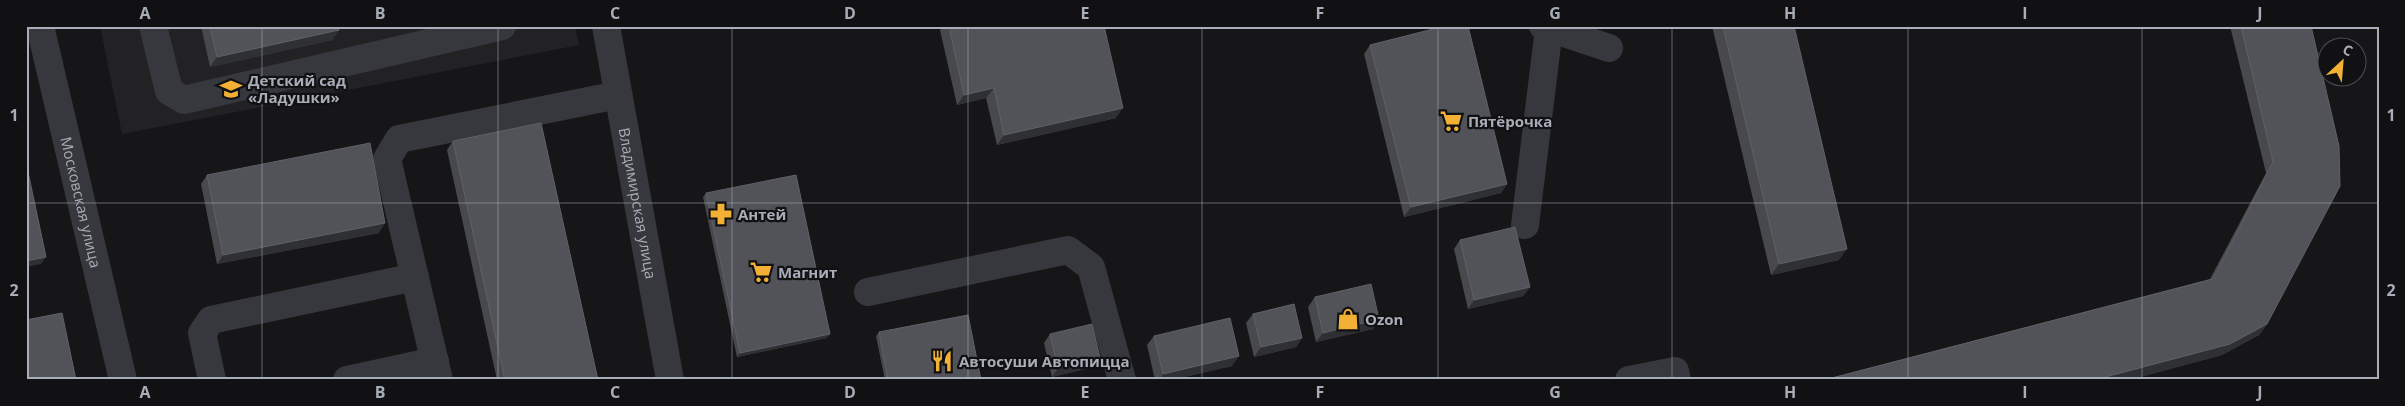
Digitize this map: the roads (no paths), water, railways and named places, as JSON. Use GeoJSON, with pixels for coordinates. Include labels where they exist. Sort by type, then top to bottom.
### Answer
{"type":"FeatureCollection","features":[{"type":"Feature","properties":{"kind":"street","name":"Московская улица"},"geometry":{"type":"LineString","coordinates":[[40,26],[123,380]]}},
{"type":"Feature","properties":{"kind":"street"},"geometry":{"type":"LineString","coordinates":[[153,26],[169,91],[184,100],[502,26]]}},
{"type":"Feature","properties":{"kind":"street","name":"Владимирская улица"},"geometry":{"type":"LineString","coordinates":[[606,26],[670,380]]}},
{"type":"Feature","properties":{"kind":"street"},"geometry":{"type":"LineString","coordinates":[[1525,225],[1546,27],[1609,48]]}},
{"type":"Feature","properties":{"kind":"street"},"geometry":{"type":"LineString","coordinates":[[347,380],[437,370],[387,159],[399,138],[618,95]]}},
{"type":"Feature","properties":{"kind":"street"},"geometry":{"type":"LineString","coordinates":[[868,292],[1068,250],[1091,267],[1122,380]]}},
{"type":"Feature","properties":{"kind":"street"},"geometry":{"type":"LineString","coordinates":[[212,380],[202,333],[211,320],[415,277]]}},
{"type":"Feature","properties":{"kind":"street"},"geometry":{"type":"LineString","coordinates":[[1629,380],[1676,375]]}},
{"type":"Feature","properties":{"kind":"place","name":"Детский сад «Ладушки»"},"geometry":{"type":"Point","coordinates":[231,89]}},
{"type":"Feature","properties":{"kind":"place","name":"Пятёрочка"},"geometry":{"type":"Point","coordinates":[1451,121]}},
{"type":"Feature","properties":{"kind":"place","name":"Антей"},"geometry":{"type":"Point","coordinates":[721,214]}},
{"type":"Feature","properties":{"kind":"place","name":"Магнит"},"geometry":{"type":"Point","coordinates":[761,272]}},
{"type":"Feature","properties":{"kind":"place","name":"Ozon"},"geometry":{"type":"Point","coordinates":[1348,319]}},
{"type":"Feature","properties":{"kind":"place","name":"Автосуши Автопицца"},"geometry":{"type":"Point","coordinates":[942,361]}}]}
